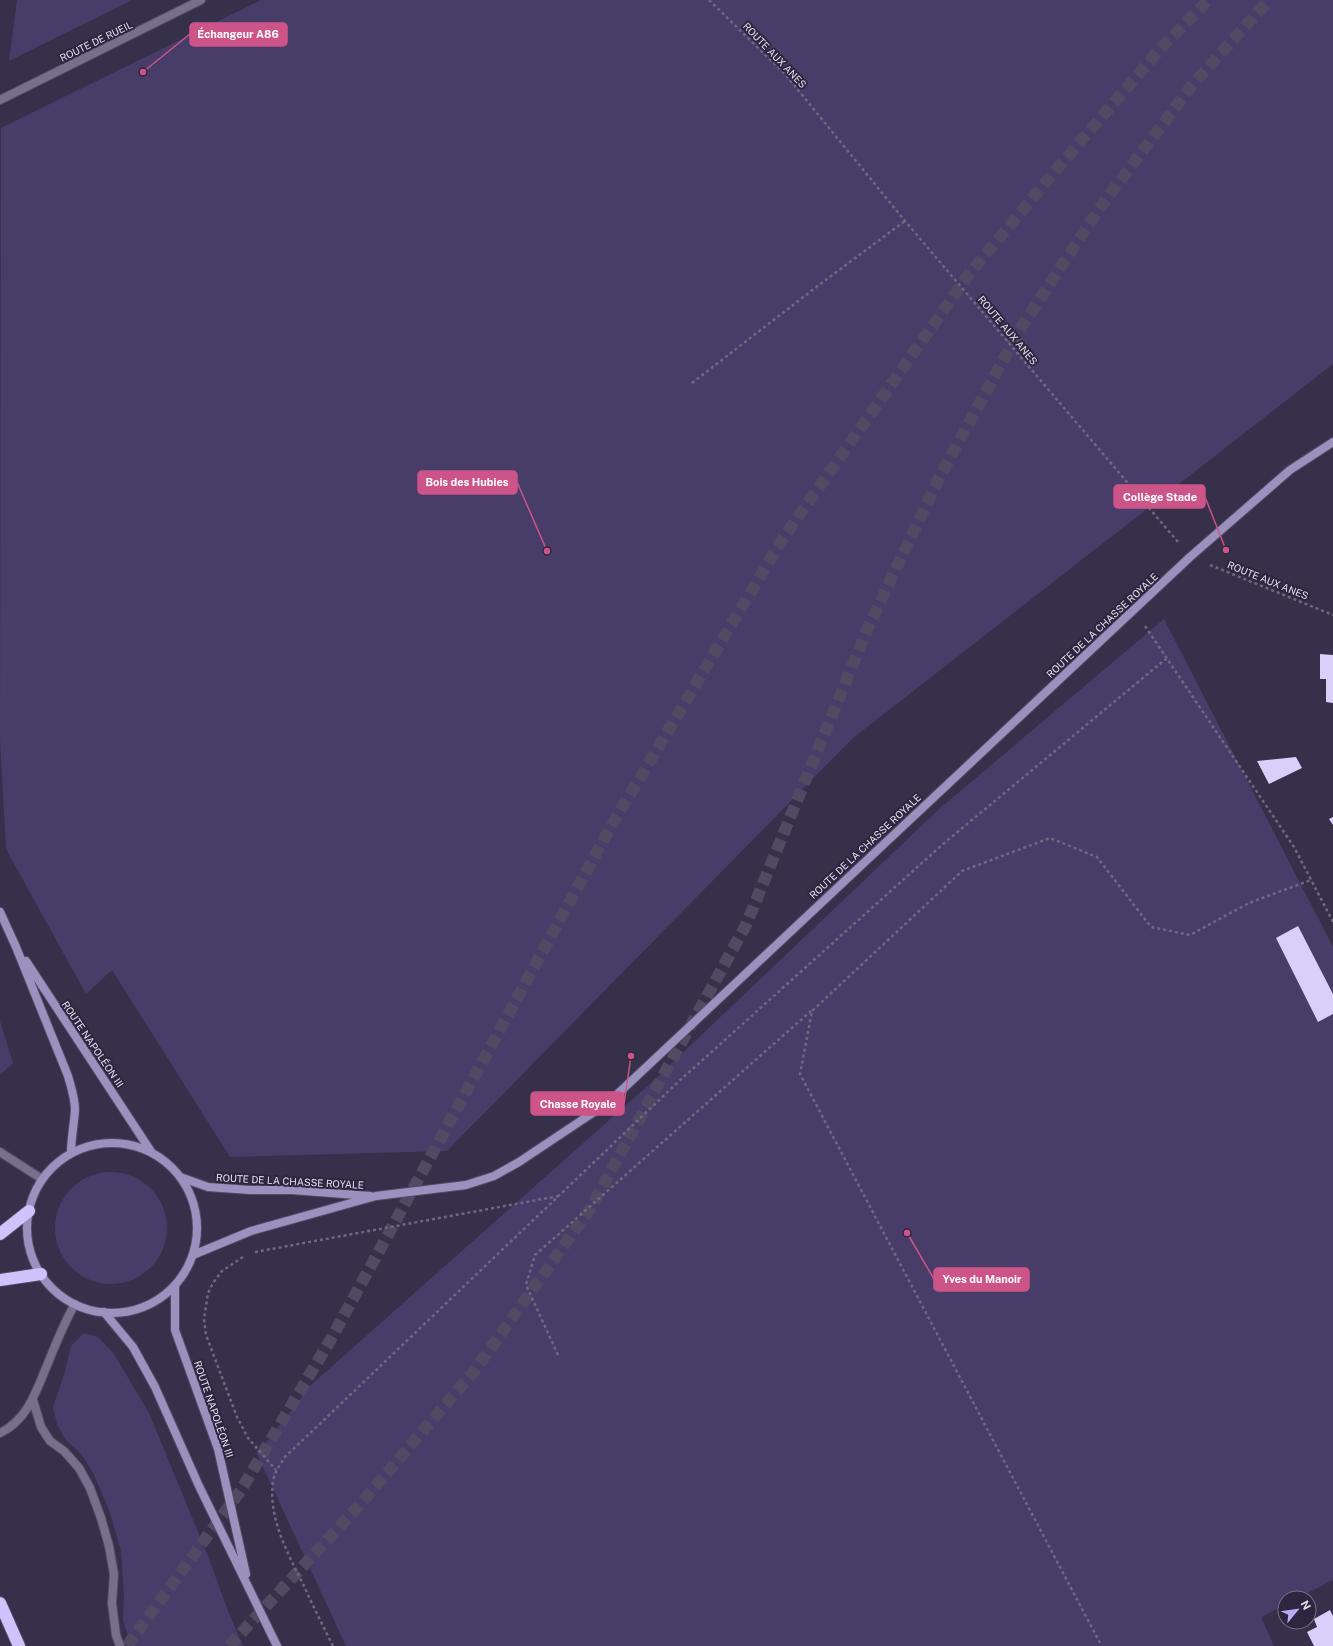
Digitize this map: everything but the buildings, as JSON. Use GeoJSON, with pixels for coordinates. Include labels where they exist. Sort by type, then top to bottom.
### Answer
{"type":"FeatureCollection","features":[{"type":"Feature","properties":{"kind":"highway"},"geometry":{"type":"LineString","coordinates":[[0,1234],[29,1211]]}},
{"type":"Feature","properties":{"kind":"highway"},"geometry":{"type":"LineString","coordinates":[[0,1280],[41,1274]]}},
{"type":"Feature","properties":{"kind":"highway"},"geometry":{"type":"LineString","coordinates":[[0,1603],[19,1646]]}},
{"type":"Feature","properties":{"kind":"main road","name":"ROUTE DE LA CHASSE ROYALE"},"geometry":{"type":"LineString","coordinates":[[193,1254],[251,1231],[376,1196],[466,1185],[494,1176],[519,1162],[609,1102],[1190,557],[1290,470],[1333,442]]}},
{"type":"Feature","properties":{"kind":"main road","name":"ROUTE NAPOLÉON III"},"geometry":{"type":"LineString","coordinates":[[0,912],[16,947],[68,1076],[75,1109],[71,1153]]}},
{"type":"Feature","properties":{"kind":"main road","name":"ROUTE NAPOLÉON III"},"geometry":{"type":"LineString","coordinates":[[16,947],[152,1152]]}},
{"type":"Feature","properties":{"kind":"main road","name":"ROUTE NAPOLÉON III"},"geometry":{"type":"LineString","coordinates":[[97,1144],[125,1144],[152,1152],[167,1163],[180,1177],[190,1195],[196,1214],[196,1235],[193,1254],[185,1271],[175,1286],[160,1298],[142,1308],[124,1312],[104,1312],[89,1310],[75,1304],[56,1291],[41,1274],[31,1254],[27,1233],[29,1211],[34,1195],[42,1179],[55,1165],[71,1153],[97,1144]]}},
{"type":"Feature","properties":{"kind":"main road","name":"ROUTE DE LA CHASSE ROYALE"},"geometry":{"type":"LineString","coordinates":[[180,1177],[208,1187],[250,1190],[292,1190],[376,1196]]}},
{"type":"Feature","properties":{"kind":"main road","name":"ROUTE NAPOLÉON III"},"geometry":{"type":"LineString","coordinates":[[175,1286],[176,1330],[218,1448],[249,1586]]}},
{"type":"Feature","properties":{"kind":"main road","name":"ROUTE NAPOLÉON III"},"geometry":{"type":"LineString","coordinates":[[104,1312],[133,1347],[155,1387],[199,1486],[277,1646]]}},
{"type":"Feature","properties":{"kind":"street","name":"ROUTE DE RUEIL"},"geometry":{"type":"LineString","coordinates":[[0,100],[201,0]]}},
{"type":"Feature","properties":{"kind":"street"},"geometry":{"type":"LineString","coordinates":[[0,1152],[42,1179]]}},
{"type":"Feature","properties":{"kind":"street"},"geometry":{"type":"LineString","coordinates":[[0,1433],[8,1429],[20,1419],[33,1400],[65,1320],[75,1304]]}},
{"type":"Feature","properties":{"kind":"street"},"geometry":{"type":"LineString","coordinates":[[33,1400],[42,1427],[50,1441],[64,1451],[79,1468],[90,1488],[101,1518],[109,1546],[114,1574],[112,1603],[116,1635],[120,1646]]}},
{"type":"Feature","properties":{"kind":"path","name":"ROUTE AUX ANES"},"geometry":{"type":"LineString","coordinates":[[709,0],[785,74],[905,221],[1190,557],[1333,616]]}},
{"type":"Feature","properties":{"kind":"path"},"geometry":{"type":"LineString","coordinates":[[692,383],[905,221]]}},
{"type":"Feature","properties":{"kind":"path"},"geometry":{"type":"LineString","coordinates":[[1134,609],[1294,847],[1333,922]]}},
{"type":"Feature","properties":{"kind":"path"},"geometry":{"type":"LineString","coordinates":[[333,1646],[288,1553],[276,1522],[272,1494],[273,1482],[276,1470],[285,1457],[677,1084],[943,844],[1167,658]]}},
{"type":"Feature","properties":{"kind":"path"},"geometry":{"type":"LineString","coordinates":[[558,1355],[526,1285],[535,1255],[812,1010],[962,871],[1050,838],[1097,857],[1151,927],[1190,935],[1248,903],[1311,880]]}},
{"type":"Feature","properties":{"kind":"path"},"geometry":{"type":"LineString","coordinates":[[812,1010],[800,1074],[1100,1643]]}},
{"type":"Feature","properties":{"kind":"path"},"geometry":{"type":"LineString","coordinates":[[276,1470],[252,1443],[245,1431],[238,1417],[206,1335],[204,1319],[208,1293],[222,1271],[243,1257],[270,1248],[559,1196]]}},
{"type":"Feature","properties":{"kind":"shaded area"},"geometry":{"type":"Polygon","coordinates":[[[17,0],[132,0],[9,61],[17,0]]]}},
{"type":"Feature","properties":{"kind":"shaded area"},"geometry":{"type":"Polygon","coordinates":[[[261,0],[1333,0],[1333,364],[853,738],[447,1151],[230,1157],[112,970],[86,994],[6,849],[0,738],[1,128],[261,0]]]}},
{"type":"Feature","properties":{"kind":"shaded area"},"geometry":{"type":"Polygon","coordinates":[[[1164,619],[1333,947],[1333,1580],[1314,1590],[1277,1590],[1277,1609],[1261,1617],[1274,1646],[346,1646],[257,1454],[311,1385],[652,1082],[938,810],[1164,619]]]}},
{"type":"Feature","properties":{"kind":"shaded area"},"geometry":{"type":"Polygon","coordinates":[[[0,1021],[13,1063],[0,1075],[0,1021]]]}},
{"type":"Feature","properties":{"kind":"shaded area"},"geometry":{"type":"Polygon","coordinates":[[[111,1172],[122,1173],[132,1177],[142,1182],[150,1189],[157,1197],[162,1207],[166,1217],[166,1239],[162,1249],[157,1259],[150,1267],[142,1274],[132,1279],[122,1283],[111,1284],[100,1283],[90,1279],[80,1274],[72,1267],[65,1259],[60,1249],[56,1239],[55,1228],[56,1217],[60,1207],[65,1197],[72,1189],[80,1182],[90,1177],[100,1173],[111,1172]]]}},
{"type":"Feature","properties":{"kind":"shaded area"},"geometry":{"type":"Polygon","coordinates":[[[84,1333],[98,1337],[114,1354],[149,1413],[208,1556],[228,1611],[243,1646],[131,1646],[123,1620],[124,1596],[121,1551],[109,1510],[93,1473],[82,1455],[65,1439],[57,1424],[53,1407],[64,1375],[71,1346],[84,1333]]]}},
{"type":"Feature","properties":{"kind":"tunnel"},"geometry":{"type":"LineString","coordinates":[[127,1646],[241,1490],[331,1339],[610,828],[783,538],[969,274],[1161,48],[1208,0]]}},
{"type":"Feature","properties":{"kind":"tunnel"},"geometry":{"type":"LineString","coordinates":[[229,1646],[357,1508],[475,1370],[590,1209],[746,925],[867,630],[939,478],[1019,331],[1099,209],[1192,85],[1269,0]]}},
{"type":"Feature","properties":{"kind":"place","name":"Échangeur A86"},"geometry":{"type":"Point","coordinates":[143,72]}},
{"type":"Feature","properties":{"kind":"place","name":"Collège Stade"},"geometry":{"type":"Point","coordinates":[1226,550]}},
{"type":"Feature","properties":{"kind":"place","name":"Bois des Hubies"},"geometry":{"type":"Point","coordinates":[547,551]}},
{"type":"Feature","properties":{"kind":"place","name":"Chasse Royale"},"geometry":{"type":"Point","coordinates":[631,1056]}},
{"type":"Feature","properties":{"kind":"place","name":"Yves du Manoir"},"geometry":{"type":"Point","coordinates":[907,1233]}}]}
